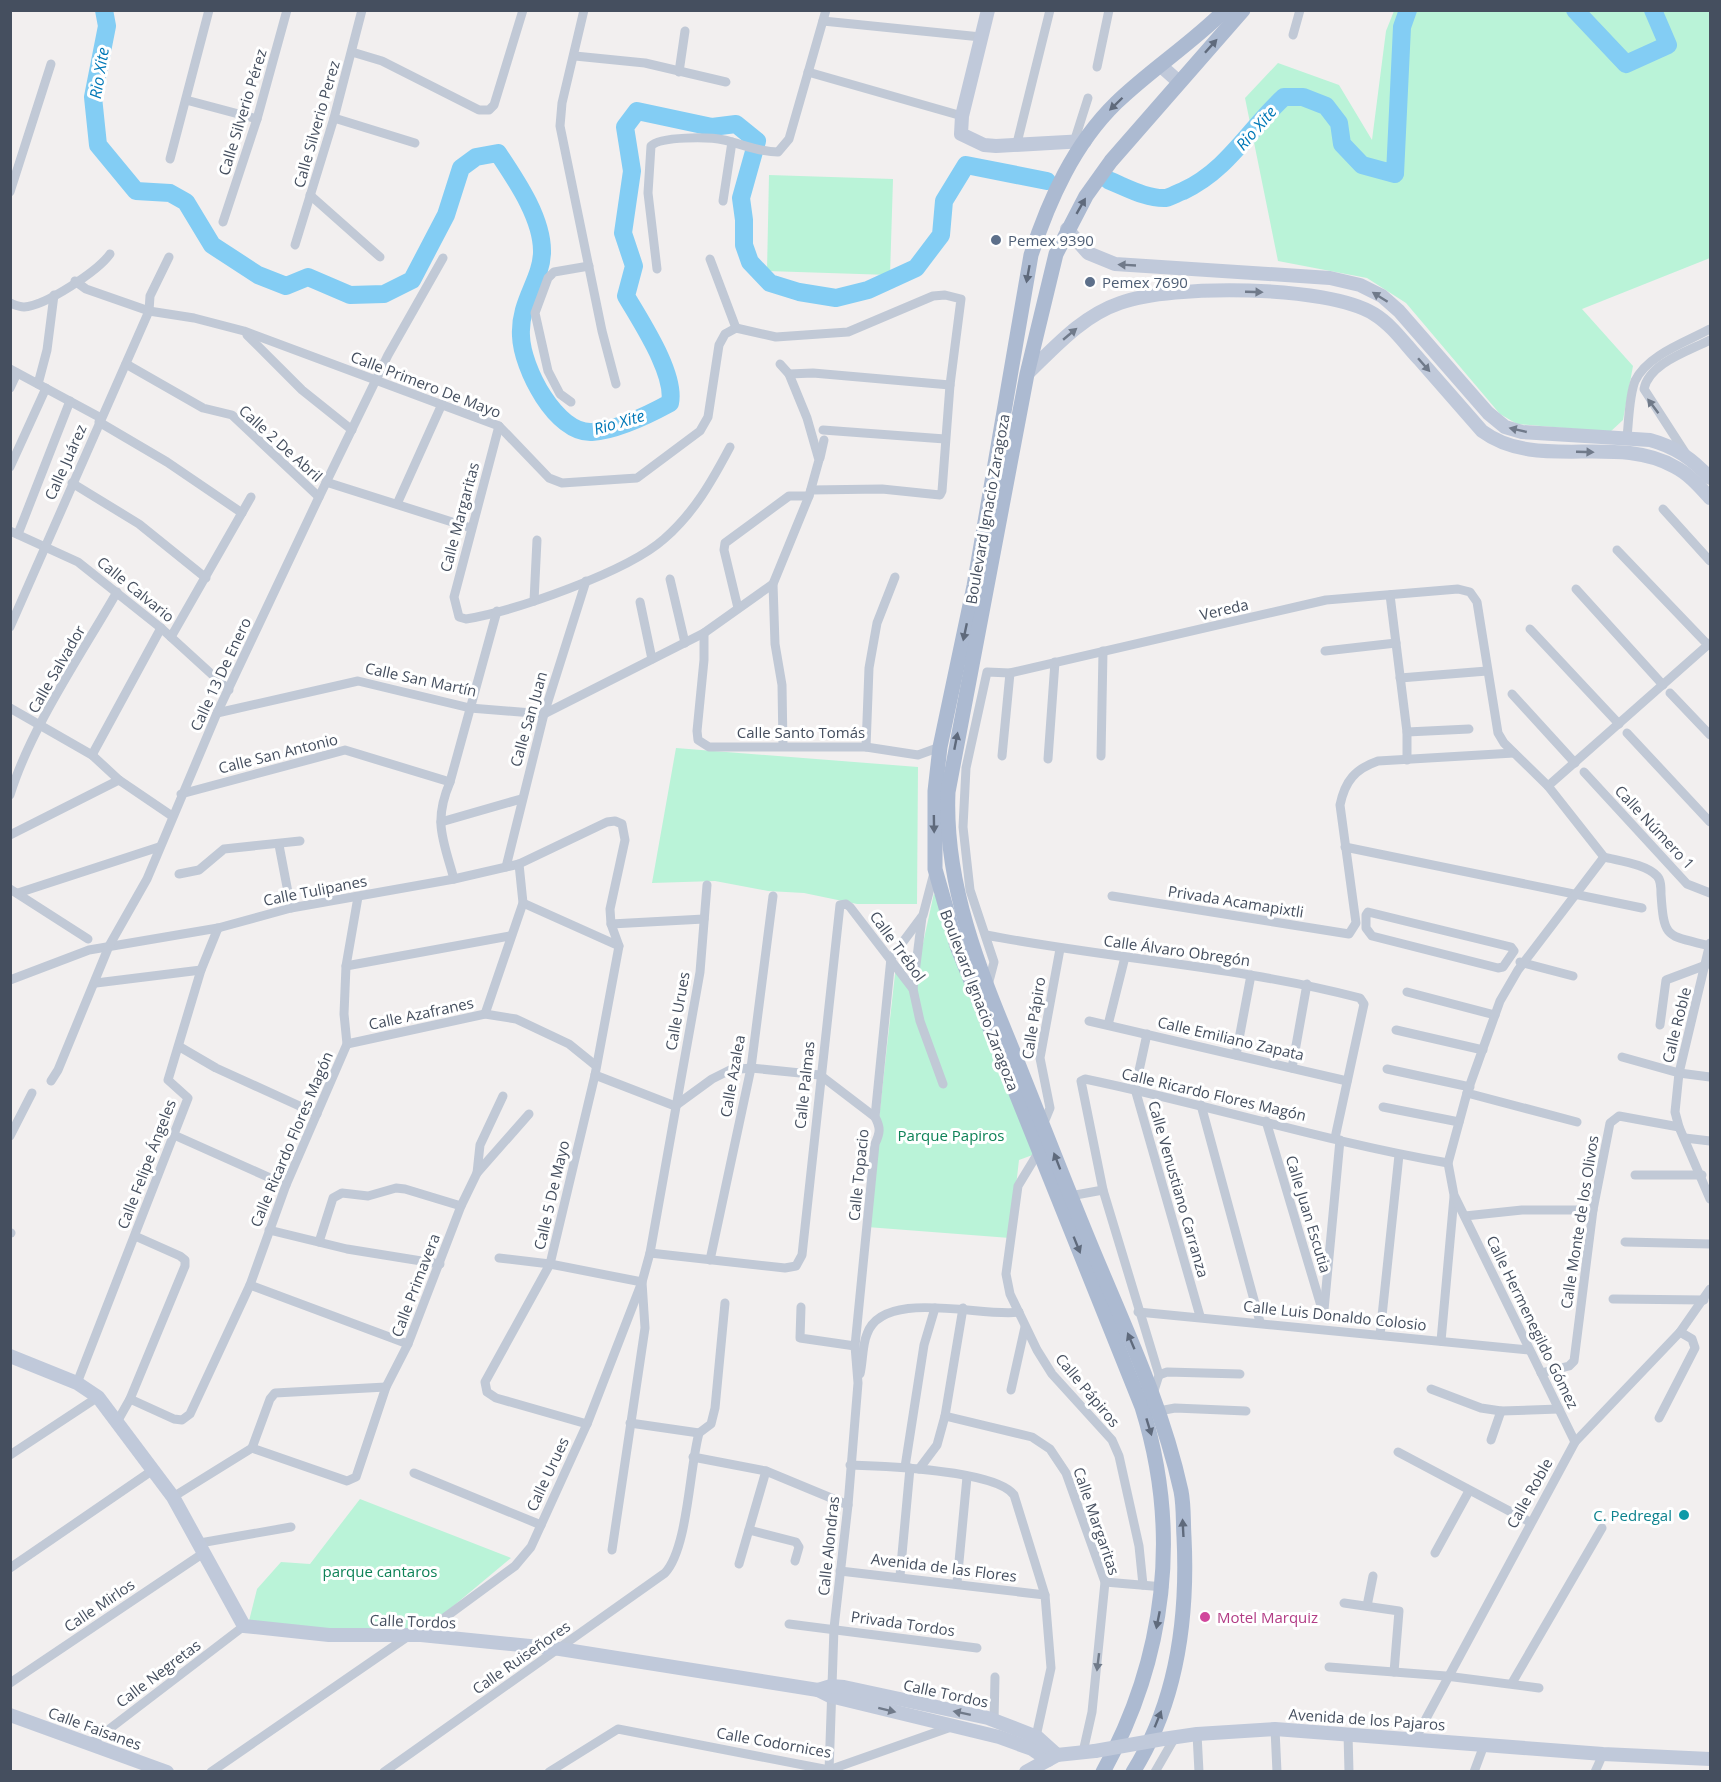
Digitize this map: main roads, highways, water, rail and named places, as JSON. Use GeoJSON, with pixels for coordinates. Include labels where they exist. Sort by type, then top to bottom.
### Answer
{"type":"FeatureCollection","features":[{"type":"Feature","properties":{"kind":"main road","name":"Boulevard Ignacio Zaragoza"},"geometry":{"type":"LineString","coordinates":[[1103,1772],[1120,1741],[1146,1672],[1164,1587],[1162,1496],[1153,1441],[1142,1407],[1038,1153],[957,946],[935,869],[934,813],[940,747],[974,586],[1031,255],[1051,199],[1079,141],[1117,102],[1224,10]]}},
{"type":"Feature","properties":{"kind":"main road","name":"Boulevard Ignacio Zaragoza"},"geometry":{"type":"LineString","coordinates":[[1133,1772],[1142,1757],[1168,1694],[1183,1629],[1186,1577],[1182,1495],[1153,1394],[1070,1196],[987,988],[958,899],[949,844],[948,792],[1027,374],[1050,276],[1067,229],[1111,160],[1243,10]]}},
{"type":"Feature","properties":{"kind":"waterway","name":"Rio Xite"},"geometry":{"type":"LineString","coordinates":[[104,10],[107,26],[93,97],[98,145],[136,191],[170,193],[186,202],[212,245],[258,275],[286,286],[308,277],[350,295],[384,294],[412,280],[446,215],[461,168],[476,157],[498,153],[527,200],[541,240],[541,263],[521,324],[527,365],[543,397],[554,411],[579,430],[602,431],[643,417],[670,403],[668,378],[663,363],[626,296],[634,266],[623,233],[632,171],[625,127],[637,111],[712,127],[736,124],[757,141],[741,198],[744,245],[750,262],[770,283],[799,292],[836,298],[868,290],[916,268],[941,235],[944,201],[966,165],[1047,181]]}},
{"type":"Feature","properties":{"kind":"waterway","name":"Rio Xite"},"geometry":{"type":"LineString","coordinates":[[1108,180],[1151,197],[1168,197],[1183,191],[1213,172],[1226,160],[1284,97],[1303,97],[1326,106],[1339,123],[1342,144],[1362,165],[1395,174],[1402,27],[1408,10]]}},
{"type":"Feature","properties":{"kind":"waterway","name":"Rio Xite"},"geometry":{"type":"LineString","coordinates":[[1575,10],[1626,64],[1668,45],[1653,10]]}},
{"type":"Feature","properties":{"kind":"place","name":"Pemex 9390"},"geometry":{"type":"Point","coordinates":[996,240]}},
{"type":"Feature","properties":{"kind":"place","name":"Pemex 7690"},"geometry":{"type":"Point","coordinates":[1090,282]}},
{"type":"Feature","properties":{"kind":"place","name":"C. Pedregal"},"geometry":{"type":"Point","coordinates":[1684,1515]}},
{"type":"Feature","properties":{"kind":"place","name":"Motel Marquiz"},"geometry":{"type":"Point","coordinates":[1205,1617]}},
{"type":"Feature","properties":{"kind":"park label","name":"Parque Papiros"},"geometry":{"type":"Point","coordinates":[951,1135]}},
{"type":"Feature","properties":{"kind":"park label","name":"parque cantaros"},"geometry":{"type":"Point","coordinates":[380,1571]}}]}
